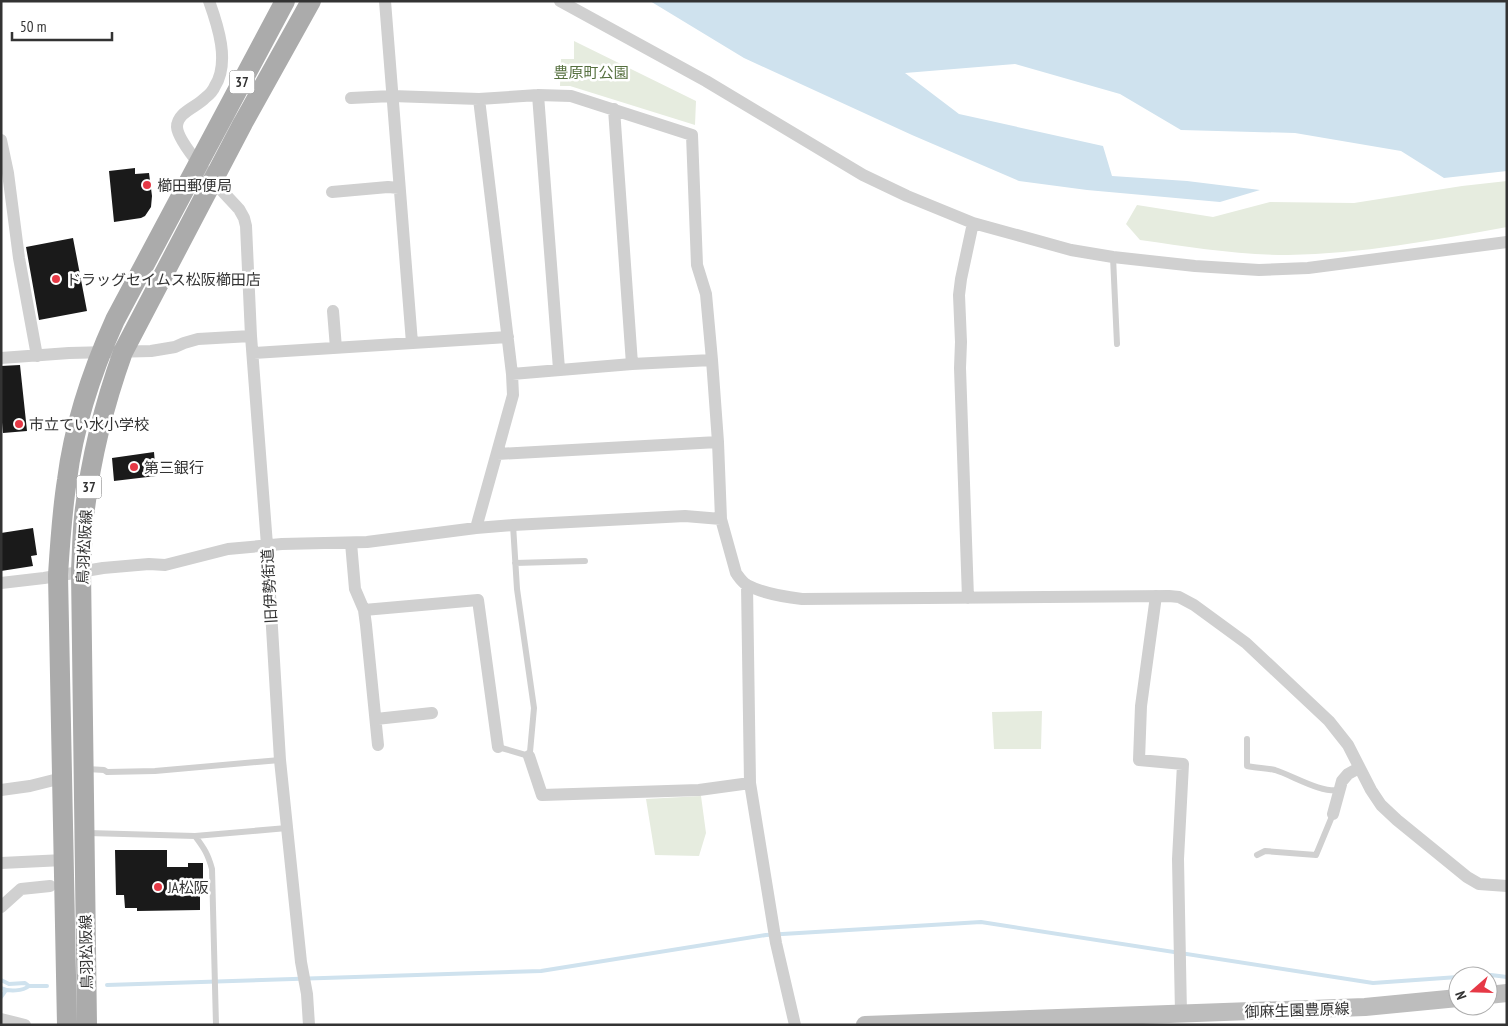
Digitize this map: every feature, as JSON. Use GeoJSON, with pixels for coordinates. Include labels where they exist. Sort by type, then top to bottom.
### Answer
{"type":"FeatureCollection","features":[{"type":"Feature","properties":{"kind":"main road","name":"鳥羽松阪線"},"geometry":{"type":"LineString","coordinates":[[67,1025],[58,575],[71,457],[87,391],[100,353],[198,162],[285,1]]}},
{"type":"Feature","properties":{"kind":"main road","name":"鳥羽松阪線"},"geometry":{"type":"LineString","coordinates":[[87,1025],[81,570],[84,517],[94,458],[111,386],[124,352],[243,124],[311,1]]}},
{"type":"Feature","properties":{"kind":"main road","name":"御麻生園豊原線"},"geometry":{"type":"LineString","coordinates":[[865,1025],[1181,1014],[1201,1019],[1448,999]]}},
{"type":"Feature","properties":{"kind":"street","name":"旧伊勢街道"},"geometry":{"type":"LineString","coordinates":[[209,1],[217,26],[221,52],[220,71],[215,86],[210,93],[205,99],[183,114],[177,125],[179,134],[198,162],[239,209],[246,226],[251,336],[267,545],[280,760],[309,1025]]}},
{"type":"Feature","properties":{"kind":"street"},"geometry":{"type":"LineString","coordinates":[[384,1],[412,343]]}},
{"type":"Feature","properties":{"kind":"street"},"geometry":{"type":"LineString","coordinates":[[560,1],[722,90],[864,175],[907,196],[973,223],[1071,250],[1113,257],[1195,266],[1259,270],[1308,268],[1507,242]]}},
{"type":"Feature","properties":{"kind":"street"},"geometry":{"type":"LineString","coordinates":[[351,98],[392,96],[479,99],[538,95],[570,96],[692,135],[697,265],[706,294],[718,442],[721,519],[736,573],[747,585],[782,596],[802,599],[1179,597],[1186,600],[1246,644],[1329,721],[1348,745],[1371,790],[1381,805],[1397,820],[1467,877],[1479,884],[1507,886]]}},
{"type":"Feature","properties":{"kind":"street"},"geometry":{"type":"LineString","coordinates":[[538,95],[559,369]]}},
{"type":"Feature","properties":{"kind":"street"},"geometry":{"type":"LineString","coordinates":[[476,528],[513,395],[508,337],[479,99]]}},
{"type":"Feature","properties":{"kind":"street"},"geometry":{"type":"LineString","coordinates":[[614,109],[632,364]]}},
{"type":"Feature","properties":{"kind":"street"},"geometry":{"type":"LineString","coordinates":[[1,140],[8,173],[19,258],[37,356]]}},
{"type":"Feature","properties":{"kind":"street"},"geometry":{"type":"LineString","coordinates":[[332,192],[388,187],[399,188]]}},
{"type":"Feature","properties":{"kind":"street"},"geometry":{"type":"LineString","coordinates":[[968,598],[959,295],[973,223]]}},
{"type":"Feature","properties":{"kind":"street"},"geometry":{"type":"LineString","coordinates":[[333,312],[336,348]]}},
{"type":"Feature","properties":{"kind":"street"},"geometry":{"type":"LineString","coordinates":[[1,358],[69,353],[162,350],[198,339],[251,336]]}},
{"type":"Feature","properties":{"kind":"street"},"geometry":{"type":"LineString","coordinates":[[253,353],[508,337]]}},
{"type":"Feature","properties":{"kind":"street"},"geometry":{"type":"LineString","coordinates":[[512,374],[559,369],[712,360]]}},
{"type":"Feature","properties":{"kind":"street"},"geometry":{"type":"LineString","coordinates":[[497,454],[718,442]]}},
{"type":"Feature","properties":{"kind":"street"},"geometry":{"type":"LineString","coordinates":[[1,583],[81,570],[148,564],[165,565],[228,549],[267,545],[351,543],[513,525],[685,516],[721,519]]}},
{"type":"Feature","properties":{"kind":"street"},"geometry":{"type":"LineString","coordinates":[[351,543],[355,589],[364,610],[378,745]]}},
{"type":"Feature","properties":{"kind":"street"},"geometry":{"type":"LineString","coordinates":[[747,585],[750,783],[773,926],[795,1025]]}},
{"type":"Feature","properties":{"kind":"street"},"geometry":{"type":"LineString","coordinates":[[1156,596],[1141,706],[1139,760],[1183,764],[1178,858],[1181,1014]]}},
{"type":"Feature","properties":{"kind":"street"},"geometry":{"type":"LineString","coordinates":[[364,610],[478,600],[498,748]]}},
{"type":"Feature","properties":{"kind":"street"},"geometry":{"type":"LineString","coordinates":[[376,719],[432,713]]}},
{"type":"Feature","properties":{"kind":"street"},"geometry":{"type":"LineString","coordinates":[[529,756],[542,795],[699,790],[750,783]]}},
{"type":"Feature","properties":{"kind":"street"},"geometry":{"type":"LineString","coordinates":[[1333,814],[1342,781],[1348,774],[1359,768]]}},
{"type":"Feature","properties":{"kind":"street"},"geometry":{"type":"LineString","coordinates":[[1,790],[30,786],[62,778]]}},
{"type":"Feature","properties":{"kind":"street"},"geometry":{"type":"LineString","coordinates":[[1,863],[64,860]]}},
{"type":"Feature","properties":{"kind":"street"},"geometry":{"type":"LineString","coordinates":[[1,907],[21,889],[50,886]]}},
{"type":"Feature","properties":{"kind":"street"},"geometry":{"type":"LineString","coordinates":[[1,1019],[25,1025]]}},
{"type":"Feature","properties":{"kind":"lane"},"geometry":{"type":"LineString","coordinates":[[1113,257],[1117,344]]}},
{"type":"Feature","properties":{"kind":"lane"},"geometry":{"type":"LineString","coordinates":[[498,748],[529,756],[534,708],[517,589],[513,525]]}},
{"type":"Feature","properties":{"kind":"lane"},"geometry":{"type":"LineString","coordinates":[[515,563],[585,561]]}},
{"type":"Feature","properties":{"kind":"lane"},"geometry":{"type":"LineString","coordinates":[[1247,740],[1247,766],[1275,770],[1303,782],[1334,791],[1340,790]]}},
{"type":"Feature","properties":{"kind":"lane"},"geometry":{"type":"LineString","coordinates":[[83,769],[104,770],[107,772],[155,772],[280,760]]}},
{"type":"Feature","properties":{"kind":"lane"},"geometry":{"type":"LineString","coordinates":[[1257,855],[1264,851],[1316,855],[1333,814]]}},
{"type":"Feature","properties":{"kind":"lane"},"geometry":{"type":"LineString","coordinates":[[84,833],[195,836],[287,828]]}},
{"type":"Feature","properties":{"kind":"lane"},"geometry":{"type":"LineString","coordinates":[[195,836],[209,857],[212,869],[216,1025]]}},
{"type":"Feature","properties":{"kind":"green space","name":"豊原町公園"},"geometry":{"type":"Polygon","coordinates":[[[574,41],[696,101],[695,125],[570,86],[560,86],[561,59],[574,59],[574,41]]]}},
{"type":"Feature","properties":{"kind":"green space"},"geometry":{"type":"Polygon","coordinates":[[[1507,181],[1507,227],[1370,249],[1288,255],[1232,252],[1140,240],[1126,224],[1137,205],[1213,217],[1270,202],[1354,203],[1507,181]]]}},
{"type":"Feature","properties":{"kind":"green space"},"geometry":{"type":"Polygon","coordinates":[[[1042,711],[1041,749],[994,749],[992,712],[1042,711]]]}},
{"type":"Feature","properties":{"kind":"green space"},"geometry":{"type":"Polygon","coordinates":[[[701,796],[706,833],[699,856],[655,855],[646,799],[701,796]]]}},
{"type":"Feature","properties":{"kind":"water"},"geometry":{"type":"Polygon","coordinates":[[[650,1],[1507,1],[1507,171],[1444,178],[1401,151],[1295,133],[1181,130],[1120,94],[1015,64],[905,73],[959,114],[1103,146],[1112,176],[1187,181],[1260,190],[1220,202],[1087,190],[1019,181],[912,135],[744,58],[650,1]]]}},
{"type":"Feature","properties":{"kind":"building"},"geometry":{"type":"Polygon","coordinates":[[[135,168],[135,174],[149,173],[152,196],[151,207],[145,216],[141,218],[114,222],[109,171],[135,168]]]}},
{"type":"Feature","properties":{"kind":"building","name":"ドラッグセイムス松阪櫛田店"},"geometry":{"type":"Polygon","coordinates":[[[73,238],[87,311],[39,320],[26,247],[73,238]]]}},
{"type":"Feature","properties":{"kind":"building"},"geometry":{"type":"Polygon","coordinates":[[[20,365],[27,431],[3,433],[1,366],[20,365]]]}},
{"type":"Feature","properties":{"kind":"building","name":"第三銀行"},"geometry":{"type":"Polygon","coordinates":[[[154,452],[156,476],[114,481],[112,458],[154,452]]]}},
{"type":"Feature","properties":{"kind":"building"},"geometry":{"type":"Polygon","coordinates":[[[33,528],[37,555],[31,556],[33,566],[1,571],[1,533],[33,528]]]}},
{"type":"Feature","properties":{"kind":"building","name":"JA松阪"},"geometry":{"type":"Polygon","coordinates":[[[115,850],[167,850],[167,867],[188,867],[188,863],[203,863],[203,879],[200,879],[200,910],[137,911],[137,908],[125,908],[124,895],[116,895],[115,850]]]}},
{"type":"Feature","properties":{"kind":"waterway"},"geometry":{"type":"LineString","coordinates":[[107,985],[541,971],[766,935],[981,922],[1373,983],[1448,978]]}},
{"type":"Feature","properties":{"kind":"waterway"},"geometry":{"type":"LineString","coordinates":[[1498,976],[1507,977]]}},
{"type":"Feature","properties":{"kind":"waterway"},"geometry":{"type":"LineString","coordinates":[[1,980],[9,984],[25,983],[29,986]]}},
{"type":"Feature","properties":{"kind":"waterway"},"geometry":{"type":"LineString","coordinates":[[1,988],[16,990],[29,986],[47,986]]}},
{"type":"Feature","properties":{"kind":"waterway"},"geometry":{"type":"LineString","coordinates":[[1,997],[6,990]]}},
{"type":"Feature","properties":{"kind":"place","name":"櫛田郵便局"},"geometry":{"type":"Point","coordinates":[147,185]}},
{"type":"Feature","properties":{"kind":"place","name":"ドラッグセイムス松阪櫛田店"},"geometry":{"type":"Point","coordinates":[56,279]}},
{"type":"Feature","properties":{"kind":"place","name":"市立てい水小学校"},"geometry":{"type":"Point","coordinates":[19,424]}},
{"type":"Feature","properties":{"kind":"place","name":"第三銀行"},"geometry":{"type":"Point","coordinates":[134,467]}},
{"type":"Feature","properties":{"kind":"place","name":"JA松阪"},"geometry":{"type":"Point","coordinates":[158,887]}}]}
